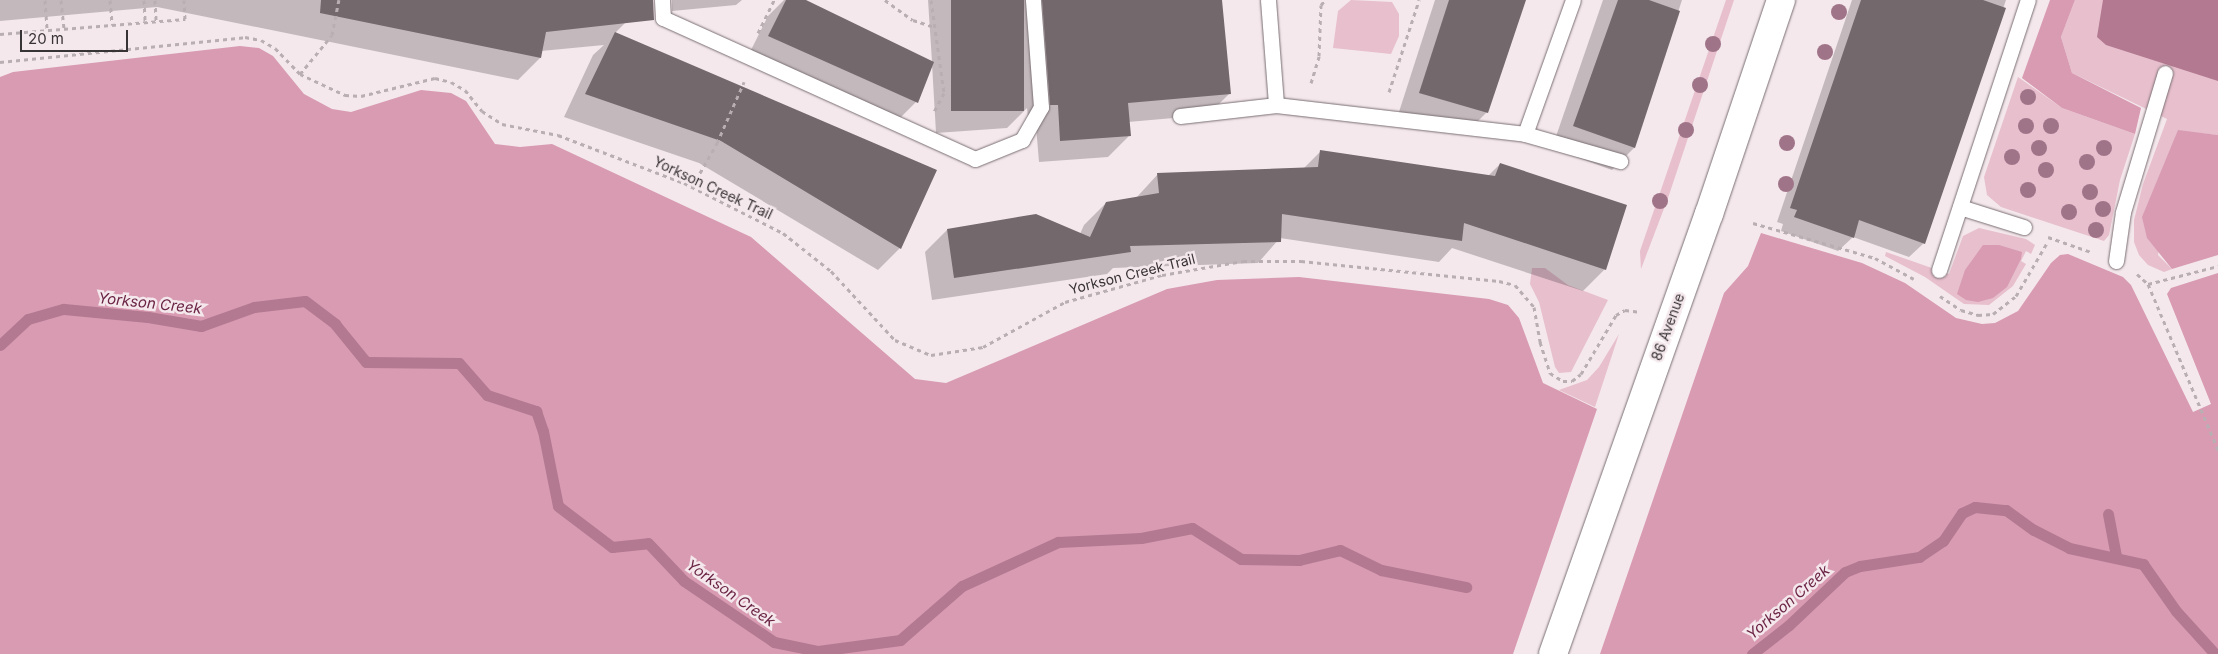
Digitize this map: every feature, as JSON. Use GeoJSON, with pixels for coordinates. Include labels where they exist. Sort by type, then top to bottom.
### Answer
{"type":"FeatureCollection","features":[{"type":"Feature","properties":{"kind":"street","name":"86 Avenue"},"geometry":{"type":"LineString","coordinates":[[1553,654],[1676,307],[1781,0]]}},
{"type":"Feature","properties":{"kind":"lane"},"geometry":{"type":"LineString","coordinates":[[662,0],[663,18],[975,159],[1022,140],[1041,107],[1033,0]]}},
{"type":"Feature","properties":{"kind":"lane"},"geometry":{"type":"LineString","coordinates":[[1268,0],[1276,105]]}},
{"type":"Feature","properties":{"kind":"lane"},"geometry":{"type":"LineString","coordinates":[[1525,134],[1573,0]]}},
{"type":"Feature","properties":{"kind":"lane"},"geometry":{"type":"LineString","coordinates":[[1939,270],[2028,0]]}},
{"type":"Feature","properties":{"kind":"lane"},"geometry":{"type":"LineString","coordinates":[[2116,261],[2123,212],[2165,73]]}},
{"type":"Feature","properties":{"kind":"lane"},"geometry":{"type":"LineString","coordinates":[[1180,116],[1276,105],[1525,134],[1620,161]]}},
{"type":"Feature","properties":{"kind":"lane"},"geometry":{"type":"LineString","coordinates":[[1960,207],[2024,227]]}},
{"type":"Feature","properties":{"kind":"path"},"geometry":{"type":"LineString","coordinates":[[45,0],[47,30]]}},
{"type":"Feature","properties":{"kind":"path"},"geometry":{"type":"LineString","coordinates":[[61,0],[64,29]]}},
{"type":"Feature","properties":{"kind":"path"},"geometry":{"type":"LineString","coordinates":[[110,0],[112,25]]}},
{"type":"Feature","properties":{"kind":"path"},"geometry":{"type":"LineString","coordinates":[[144,0],[145,22]]}},
{"type":"Feature","properties":{"kind":"path"},"geometry":{"type":"LineString","coordinates":[[155,0],[156,21]]}},
{"type":"Feature","properties":{"kind":"path"},"geometry":{"type":"LineString","coordinates":[[0,34],[185,19],[184,0]]}},
{"type":"Feature","properties":{"kind":"path"},"geometry":{"type":"LineString","coordinates":[[300,74],[332,35],[339,0]]}},
{"type":"Feature","properties":{"kind":"path"},"geometry":{"type":"LineString","coordinates":[[692,187],[717,143],[749,71],[746,55],[774,0]]}},
{"type":"Feature","properties":{"kind":"path"},"geometry":{"type":"LineString","coordinates":[[885,0],[913,20],[934,26]]}},
{"type":"Feature","properties":{"kind":"path"},"geometry":{"type":"LineString","coordinates":[[924,136],[944,93],[931,0]]}},
{"type":"Feature","properties":{"kind":"path"},"geometry":{"type":"LineString","coordinates":[[1310,84],[1319,56],[1321,5],[1325,0]]}},
{"type":"Feature","properties":{"kind":"path"},"geometry":{"type":"LineString","coordinates":[[1381,118],[1419,0]]}},
{"type":"Feature","properties":{"kind":"path","name":"Yorkson Creek Trail"},"geometry":{"type":"LineString","coordinates":[[0,62],[245,37],[261,40],[275,48],[300,74],[331,90],[361,96],[420,80],[435,78],[451,82],[465,90],[482,111],[502,124],[558,135],[692,187],[783,233],[831,271],[895,340],[931,355],[983,347],[1065,302],[1162,275],[1243,261],[1301,261],[1499,281],[1515,285],[1534,307],[1540,342],[1550,373],[1563,381],[1572,381],[1581,374],[1616,315],[1625,310],[1641,312],[1649,299],[1676,307]]}},
{"type":"Feature","properties":{"kind":"path"},"geometry":{"type":"LineString","coordinates":[[2024,227],[2116,261],[2148,284],[2218,450]]}},
{"type":"Feature","properties":{"kind":"path"},"geometry":{"type":"LineString","coordinates":[[2148,284],[2218,266]]}},
{"type":"Feature","properties":{"kind":"shaded area"},"geometry":{"type":"Polygon","coordinates":[[[1351,0],[1392,2],[1399,14],[1399,36],[1391,54],[1333,48],[1338,11],[1351,0]]]}},
{"type":"Feature","properties":{"kind":"shaded area"},"geometry":{"type":"Polygon","coordinates":[[[1726,0],[1734,0],[1668,198],[1641,269],[1640,251],[1726,0]]]}},
{"type":"Feature","properties":{"kind":"shaded area"},"geometry":{"type":"Polygon","coordinates":[[[2050,0],[2075,0],[2061,37],[2072,73],[2141,108],[2135,134],[2062,108],[2022,78],[2050,0]]]}},
{"type":"Feature","properties":{"kind":"shaded area"},"geometry":{"type":"Polygon","coordinates":[[[2075,0],[2218,0],[2218,135],[2178,131],[2158,255],[2172,269],[2164,272],[2148,265],[2139,255],[2134,242],[2134,220],[2143,184],[2167,119],[2072,73],[2061,37],[2075,0]]]}},
{"type":"Feature","properties":{"kind":"shaded area"},"geometry":{"type":"Polygon","coordinates":[[[2103,0],[2218,0],[2218,81],[2106,45],[2097,37],[2103,0]]]}},
{"type":"Feature","properties":{"kind":"shaded area"},"geometry":{"type":"Polygon","coordinates":[[[240,46],[259,48],[273,56],[304,94],[332,109],[351,112],[421,90],[451,93],[466,101],[495,144],[520,147],[552,144],[751,237],[915,379],[946,383],[1167,289],[1217,280],[1299,277],[1489,299],[1508,305],[1519,318],[1543,383],[1597,409],[1513,654],[0,654],[0,77],[13,72],[240,46]]]}},
{"type":"Feature","properties":{"kind":"shaded area"},"geometry":{"type":"Polygon","coordinates":[[[2018,77],[2062,108],[2135,134],[2120,180],[2109,235],[2104,241],[2001,207],[1987,195],[1984,177],[2018,77]]]}},
{"type":"Feature","properties":{"kind":"shaded area"},"geometry":{"type":"Polygon","coordinates":[[[2178,130],[2218,135],[2218,255],[2172,269],[2147,238],[2142,217],[2178,130]]]}},
{"type":"Feature","properties":{"kind":"shaded area"},"geometry":{"type":"Polygon","coordinates":[[[1979,228],[2026,239],[2035,245],[2031,254],[2026,251],[2021,261],[2026,264],[2013,286],[1989,305],[1964,304],[1925,277],[1885,256],[1886,252],[1949,274],[1963,236],[1979,228]]]}},
{"type":"Feature","properties":{"kind":"shaded area"},"geometry":{"type":"Polygon","coordinates":[[[1761,233],[1862,263],[1905,283],[1956,318],[1982,324],[1995,323],[2018,311],[2051,263],[2060,255],[2068,254],[2123,277],[2131,285],[2193,412],[2211,404],[2167,294],[2171,288],[2218,273],[2218,654],[1600,654],[1724,293],[1748,266],[1761,233]]]}},
{"type":"Feature","properties":{"kind":"shaded area"},"geometry":{"type":"Polygon","coordinates":[[[1983,245],[1999,245],[2022,252],[2021,259],[2007,287],[1993,298],[1978,302],[1966,300],[1957,294],[1965,270],[1983,245]]]}},
{"type":"Feature","properties":{"kind":"shaded area"},"geometry":{"type":"Polygon","coordinates":[[[1532,268],[1545,268],[1568,285],[1608,300],[1571,372],[1559,373],[1555,367],[1539,302],[1530,284],[1532,268]]]}},
{"type":"Feature","properties":{"kind":"shaded area"},"geometry":{"type":"Polygon","coordinates":[[[1619,334],[1595,407],[1559,390],[1587,380],[1599,367],[1619,334]]]}},
{"type":"Feature","properties":{"kind":"building"},"geometry":{"type":"Polygon","coordinates":[[[321,0],[653,0],[654,20],[546,32],[541,58],[320,13],[321,0]]]}},
{"type":"Feature","properties":{"kind":"building"},"geometry":{"type":"Polygon","coordinates":[[[786,0],[806,0],[934,62],[918,103],[768,36],[786,0]]]}},
{"type":"Feature","properties":{"kind":"building"},"geometry":{"type":"Polygon","coordinates":[[[951,0],[1024,0],[1024,111],[951,111],[951,0]]]}},
{"type":"Feature","properties":{"kind":"building"},"geometry":{"type":"Polygon","coordinates":[[[1042,0],[1222,0],[1231,94],[1128,103],[1131,136],[1060,141],[1058,105],[1050,105],[1042,0]]]}},
{"type":"Feature","properties":{"kind":"building"},"geometry":{"type":"Polygon","coordinates":[[[1449,0],[1526,0],[1488,113],[1419,93],[1449,0]]]}},
{"type":"Feature","properties":{"kind":"building"},"geometry":{"type":"Polygon","coordinates":[[[1618,0],[1649,0],[1680,11],[1635,148],[1573,126],[1618,0]]]}},
{"type":"Feature","properties":{"kind":"building"},"geometry":{"type":"Polygon","coordinates":[[[1861,0],[1983,0],[2006,8],[1925,244],[1859,220],[1854,238],[1794,217],[1797,210],[1790,208],[1861,0]]]}},
{"type":"Feature","properties":{"kind":"building"},"geometry":{"type":"Polygon","coordinates":[[[615,32],[937,170],[901,249],[721,141],[585,94],[615,32]]]}},
{"type":"Feature","properties":{"kind":"building"},"geometry":{"type":"Polygon","coordinates":[[[1320,150],[1495,176],[1500,163],[1627,205],[1606,270],[1464,223],[1462,241],[1282,214],[1281,242],[1130,246],[1131,252],[954,278],[947,229],[1036,214],[1090,237],[1106,202],[1159,193],[1157,173],[1318,167],[1320,150]]]}},
{"type":"Feature","properties":{"kind":"waterway","name":"Yorkson Creek"},"geometry":{"type":"LineString","coordinates":[[0,345],[28,319],[64,309],[148,317],[201,326],[254,307],[305,301],[335,324],[366,362],[459,363],[487,395],[536,411],[543,431],[558,506],[612,547],[648,543],[684,581],[774,642],[818,651],[900,640],[962,586],[1058,542],[1141,538],[1192,528],[1241,559],[1299,560],[1340,550],[1381,570],[1466,587]]}},
{"type":"Feature","properties":{"kind":"waterway","name":"Yorkson Creek"},"geometry":{"type":"LineString","coordinates":[[1752,654],[1789,625],[1845,572],[1860,566],[1919,557],[1943,541],[1962,513],[1975,507],[2006,510],[2034,530],[2069,548],[2143,564],[2176,611],[2215,654]]}},
{"type":"Feature","properties":{"kind":"waterway"},"geometry":{"type":"LineString","coordinates":[[2108,514],[2116,556]]}}]}
